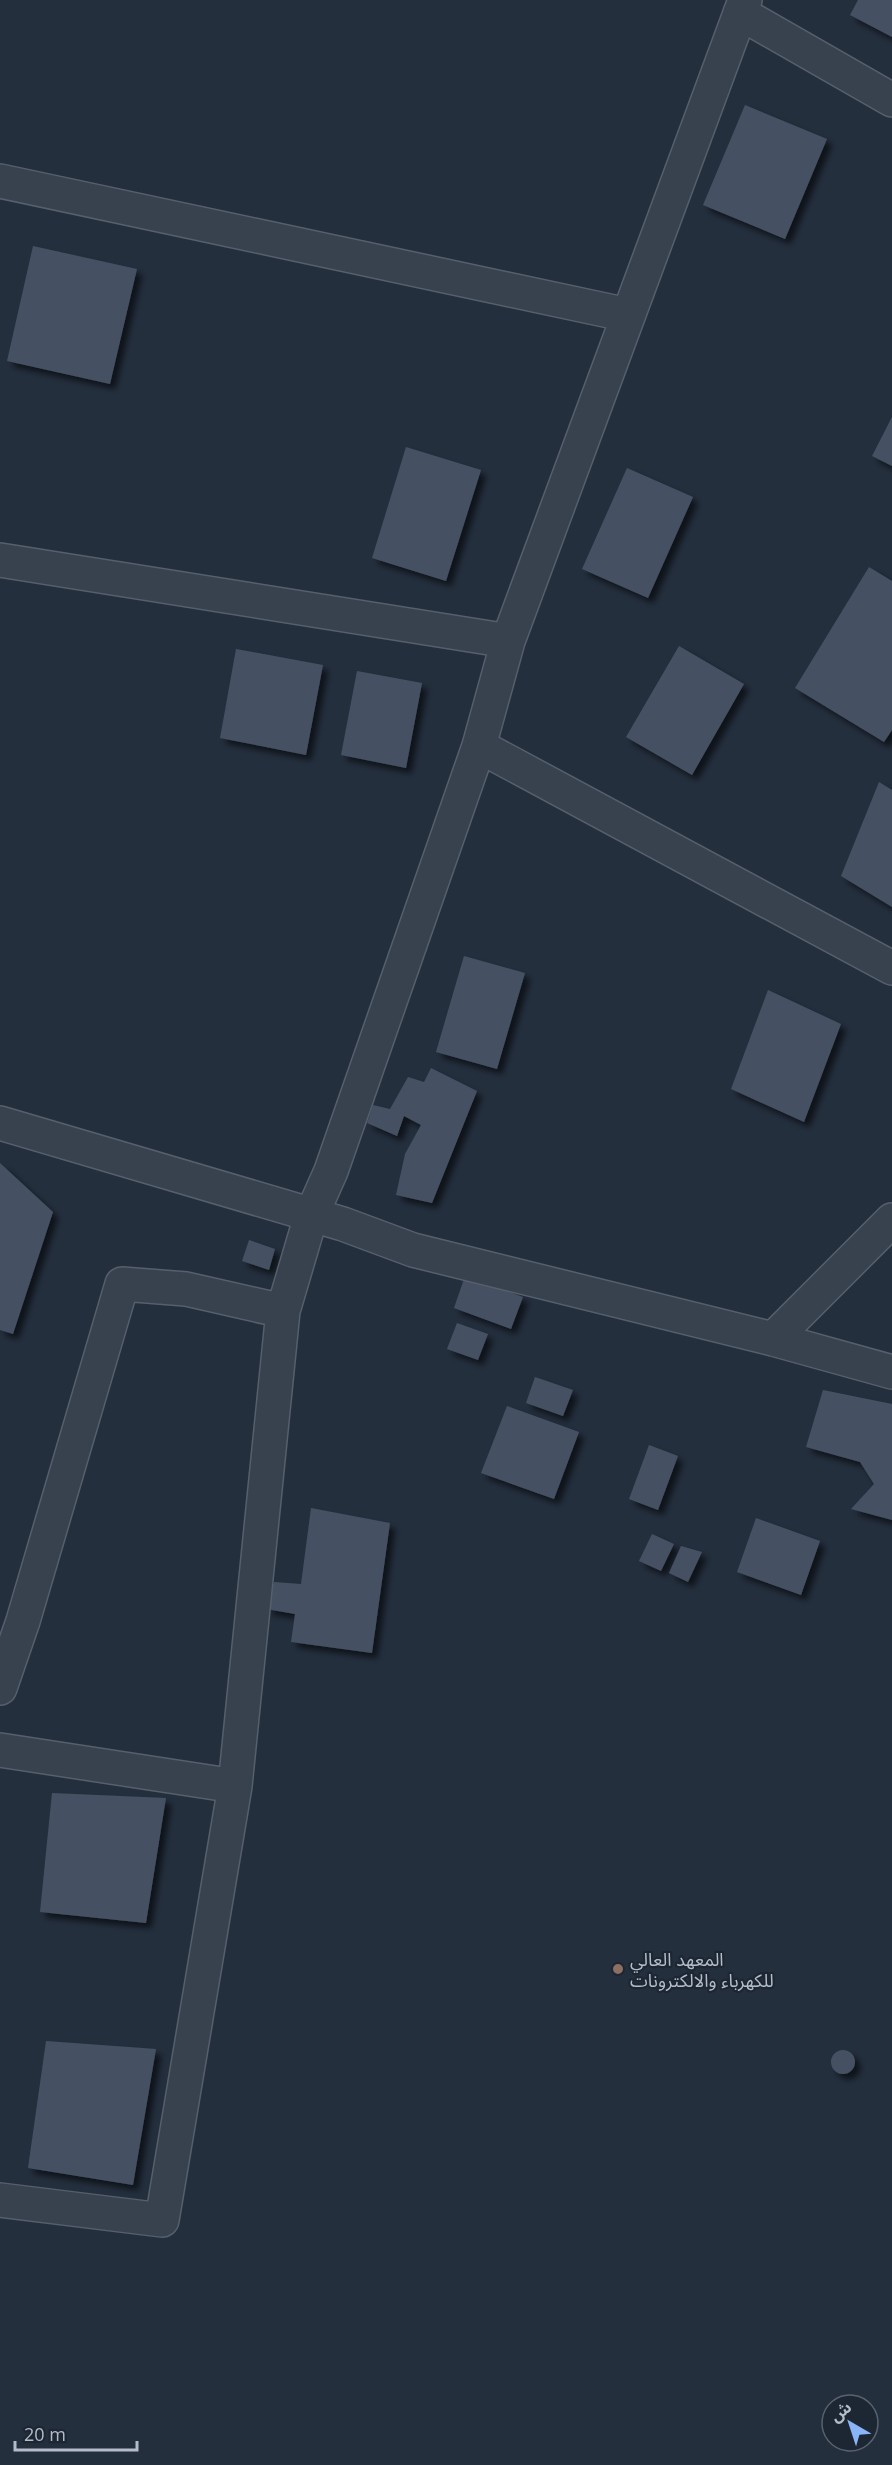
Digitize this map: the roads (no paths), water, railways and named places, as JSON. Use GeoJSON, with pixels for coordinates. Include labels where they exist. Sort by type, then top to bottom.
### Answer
{"type":"FeatureCollection","features":[{"type":"Feature","properties":{"kind":"street"},"geometry":{"type":"LineString","coordinates":[[0,2200],[162,2220],[235,1786],[283,1311],[311,1216],[331,1171],[479,746],[508,641],[742,6],[892,100]]}},
{"type":"Feature","properties":{"kind":"street"},"geometry":{"type":"LineString","coordinates":[[0,181],[628,315]]}},
{"type":"Feature","properties":{"kind":"street"},"geometry":{"type":"LineString","coordinates":[[0,560],[508,641]]}},
{"type":"Feature","properties":{"kind":"street"},"geometry":{"type":"LineString","coordinates":[[479,746],[892,968]]}},
{"type":"Feature","properties":{"kind":"street"},"geometry":{"type":"LineString","coordinates":[[0,1123],[343,1224],[413,1250],[773,1339],[892,1372]]}},
{"type":"Feature","properties":{"kind":"street"},"geometry":{"type":"LineString","coordinates":[[773,1339],[892,1220]]}},
{"type":"Feature","properties":{"kind":"street"},"geometry":{"type":"LineString","coordinates":[[0,1688],[23,1622],[122,1284],[186,1289],[283,1311]]}},
{"type":"Feature","properties":{"kind":"street"},"geometry":{"type":"LineString","coordinates":[[0,1750],[235,1786]]}},
{"type":"Feature","properties":{"kind":"place","name":"المعهد العالي للكهرباء والالكترونات"},"geometry":{"type":"Point","coordinates":[618,1969]}}]}
